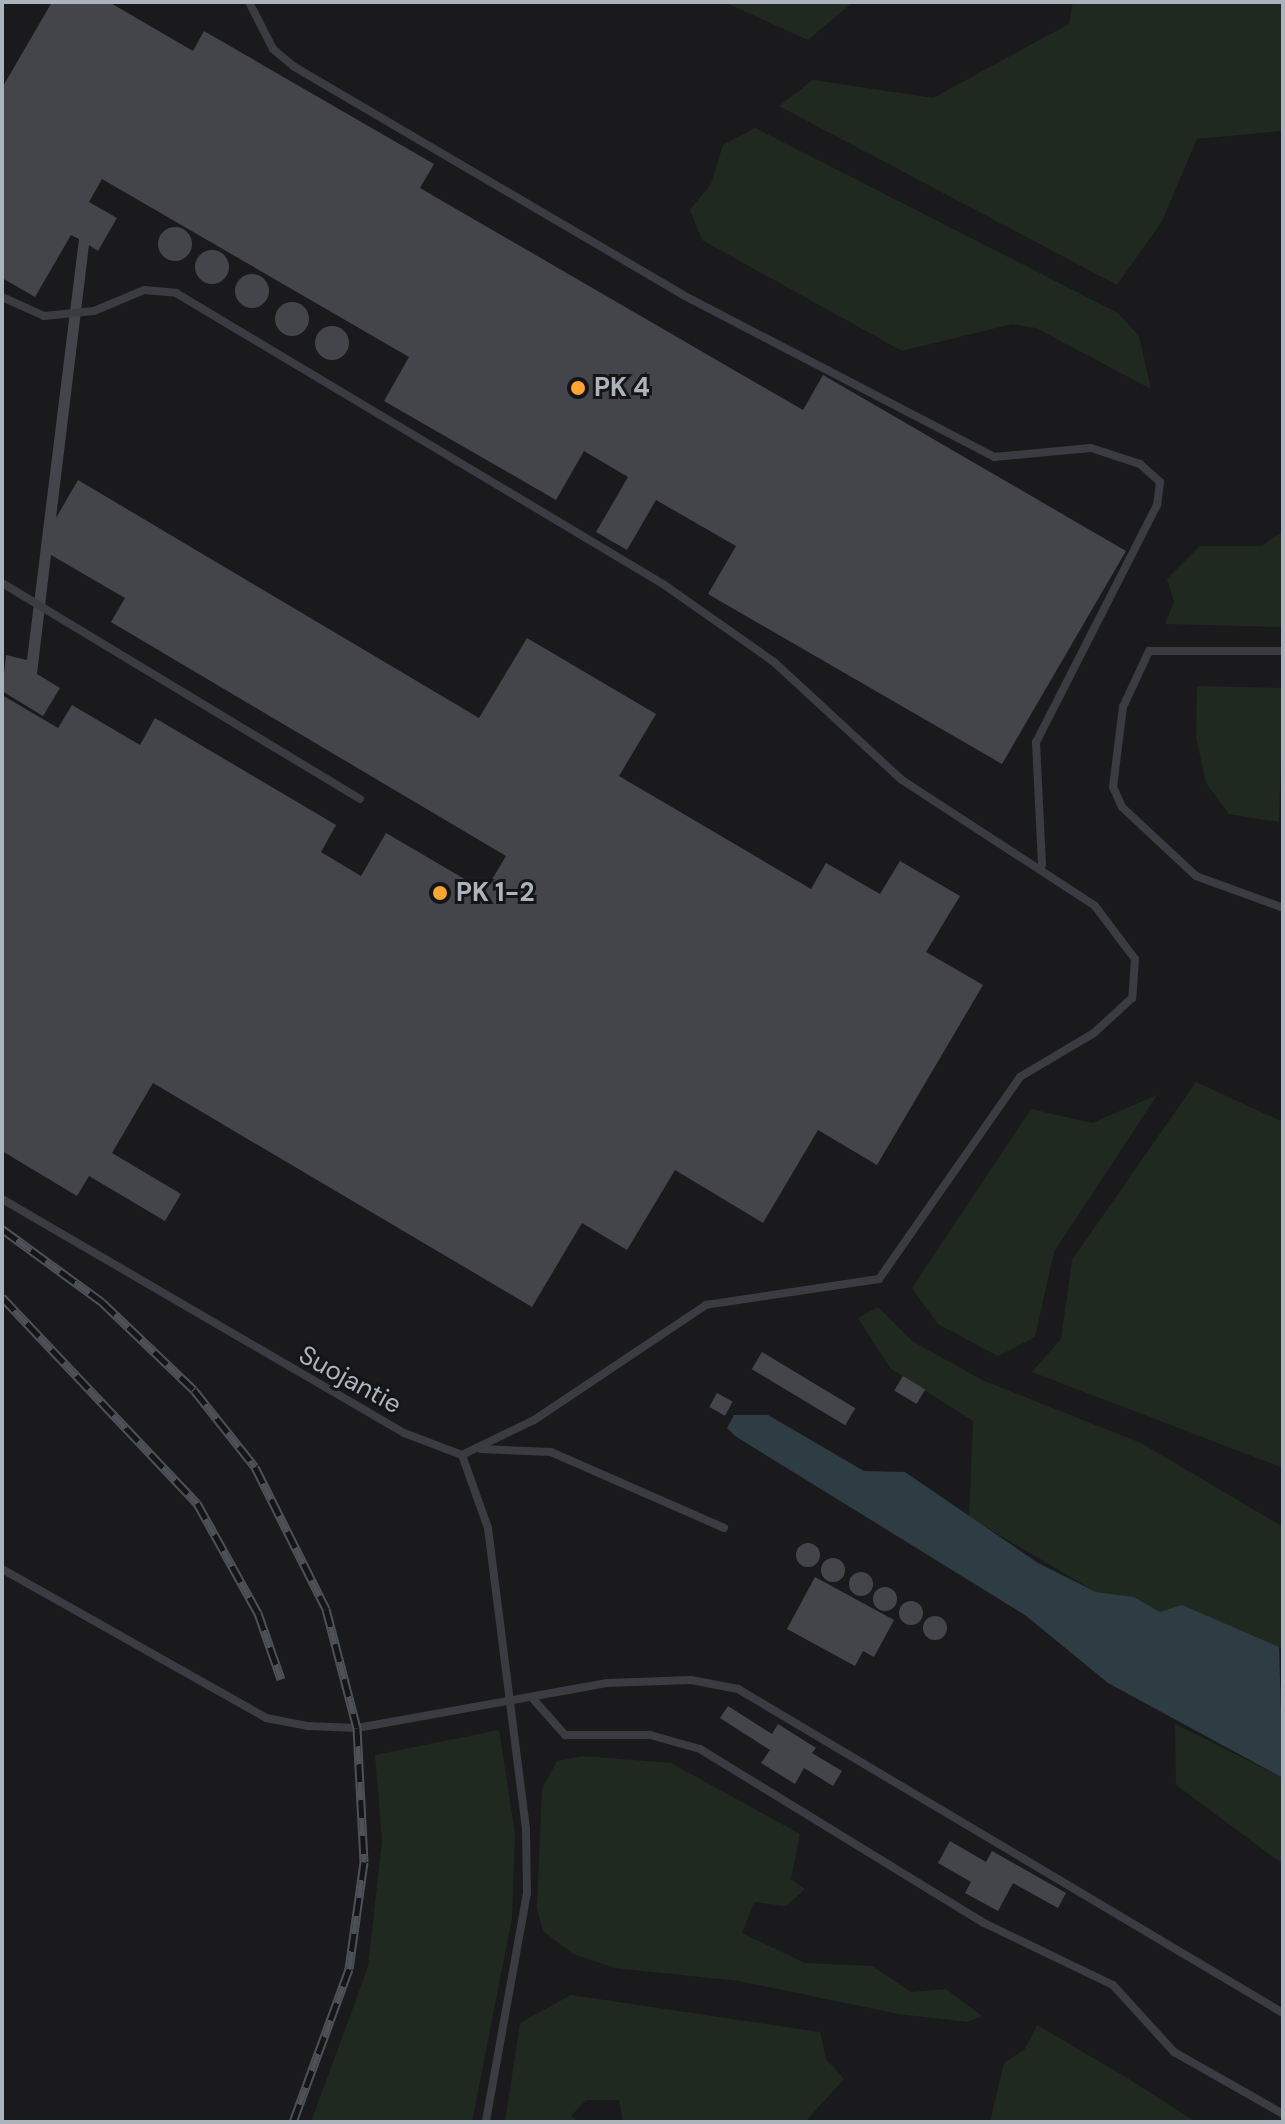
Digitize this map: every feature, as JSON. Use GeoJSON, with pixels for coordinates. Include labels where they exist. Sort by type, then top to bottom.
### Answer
{"type":"FeatureCollection","features":[{"type":"Feature","properties":{"kind":"lane"},"geometry":{"type":"LineString","coordinates":[[249,2],[273,49],[293,66],[683,295],[994,457],[1091,448],[1140,464],[1160,482],[1157,505],[1036,742],[1042,865]]}},
{"type":"Feature","properties":{"kind":"lane"},"geometry":{"type":"LineString","coordinates":[[2,297],[44,316],[94,311],[144,290],[176,293],[663,584],[774,662],[902,780],[1042,865],[1095,906],[1135,959],[1132,998],[1094,1033],[1020,1077],[879,1279],[706,1305],[542,1415],[462,1455],[488,1528],[511,1706],[527,1893],[486,2122]]}},
{"type":"Feature","properties":{"kind":"lane"},"geometry":{"type":"LineString","coordinates":[[2,583],[360,799]]}},
{"type":"Feature","properties":{"kind":"lane"},"geometry":{"type":"LineString","coordinates":[[1281,907],[1196,876],[1122,807],[1113,787],[1123,707],[1149,651],[1283,651]]}},
{"type":"Feature","properties":{"kind":"lane","name":"Suojantie"},"geometry":{"type":"LineString","coordinates":[[2,1199],[391,1426],[462,1455]]}},
{"type":"Feature","properties":{"kind":"lane"},"geometry":{"type":"LineString","coordinates":[[475,1449],[551,1452],[724,1528]]}},
{"type":"Feature","properties":{"kind":"lane"},"geometry":{"type":"LineString","coordinates":[[2,1569],[266,1718],[357,1728],[511,1706],[607,1683],[691,1680],[738,1689],[1283,2013]]}},
{"type":"Feature","properties":{"kind":"lane"},"geometry":{"type":"LineString","coordinates":[[534,1700],[565,1735],[650,1735],[700,1749],[984,1923],[1113,1985],[1174,2052],[1283,2114]]}},
{"type":"Feature","properties":{"kind":"green space"},"geometry":{"type":"Polygon","coordinates":[[[724,2],[853,2],[808,40],[724,2]]]}},
{"type":"Feature","properties":{"kind":"green space"},"geometry":{"type":"Polygon","coordinates":[[[1073,2],[1283,2],[1283,131],[1197,139],[1162,221],[1117,285],[779,106],[813,80],[933,98],[1069,24],[1073,2]]]}},
{"type":"Feature","properties":{"kind":"green space"},"geometry":{"type":"Polygon","coordinates":[[[755,128],[1118,313],[1139,336],[1151,389],[1036,328],[1012,324],[902,351],[702,240],[690,210],[711,184],[723,145],[755,128]]]}},
{"type":"Feature","properties":{"kind":"green space"},"geometry":{"type":"Polygon","coordinates":[[[1283,531],[1283,627],[1165,624],[1174,602],[1167,579],[1200,546],[1262,546],[1283,531]]]}},
{"type":"Feature","properties":{"kind":"green space"},"geometry":{"type":"Polygon","coordinates":[[[1197,686],[1283,688],[1279,822],[1229,814],[1206,783],[1196,737],[1197,686]]]}},
{"type":"Feature","properties":{"kind":"green space"},"geometry":{"type":"Polygon","coordinates":[[[1196,1082],[1283,1122],[1283,1468],[1032,1372],[1061,1339],[1072,1260],[1196,1082]]]}},
{"type":"Feature","properties":{"kind":"green space"},"geometry":{"type":"Polygon","coordinates":[[[1157,1095],[1054,1252],[1035,1337],[998,1356],[938,1324],[912,1288],[1031,1109],[1092,1123],[1157,1095]]]}},
{"type":"Feature","properties":{"kind":"green space"},"geometry":{"type":"Polygon","coordinates":[[[878,1307],[912,1341],[982,1380],[1141,1443],[1283,1527],[1283,1649],[1160,1612],[1134,1597],[1096,1592],[969,1517],[973,1421],[890,1368],[858,1318],[878,1307]]]}},
{"type":"Feature","properties":{"kind":"green space"},"geometry":{"type":"Polygon","coordinates":[[[1175,1724],[1283,1778],[1283,1864],[1176,1785],[1175,1724]]]}},
{"type":"Feature","properties":{"kind":"green space"},"geometry":{"type":"Polygon","coordinates":[[[499,1730],[515,1834],[512,1918],[472,2122],[311,2122],[368,1967],[382,1840],[375,1755],[499,1730]]]}},
{"type":"Feature","properties":{"kind":"green space"},"geometry":{"type":"Polygon","coordinates":[[[583,1756],[671,1763],[800,1834],[791,1879],[805,1889],[786,1906],[754,1902],[742,1933],[805,1963],[872,1966],[911,1992],[946,1989],[982,2016],[968,2022],[899,2014],[739,1981],[615,1968],[573,1954],[543,1931],[537,1908],[542,1789],[557,1761],[583,1756]]]}},
{"type":"Feature","properties":{"kind":"green space"},"geometry":{"type":"Polygon","coordinates":[[[571,1995],[820,2032],[826,2059],[844,2079],[805,2122],[623,2122],[619,2100],[586,2100],[571,2116],[579,2122],[505,2122],[520,2023],[571,1995]]]}},
{"type":"Feature","properties":{"kind":"green space"},"geometry":{"type":"Polygon","coordinates":[[[1037,2025],[1196,2122],[990,2122],[1004,2063],[1025,2049],[1037,2025]]]}},
{"type":"Feature","properties":{"kind":"shaded area"},"geometry":{"type":"Polygon","coordinates":[[[734,1415],[768,1415],[864,1471],[905,1472],[1038,1563],[1096,1592],[1134,1597],[1160,1612],[1182,1605],[1279,1647],[1283,1778],[1108,1683],[1025,1615],[735,1436],[727,1428],[734,1415]]]}},
{"type":"Feature","properties":{"kind":"building","name":"PK 1-2"},"geometry":{"type":"Polygon","coordinates":[[[52,2],[109,2],[193,51],[204,31],[434,164],[420,188],[803,410],[823,375],[1126,551],[1002,764],[708,594],[736,546],[656,500],[627,550],[596,532],[628,477],[584,451],[556,500],[384,401],[409,357],[102,179],[89,202],[117,218],[98,251],[89,245],[56,518],[78,480],[479,718],[527,638],[656,714],[619,776],[811,889],[826,863],[880,894],[900,861],[960,896],[926,952],[983,985],[877,1165],[818,1130],[763,1223],[675,1170],[627,1250],[582,1223],[532,1307],[153,1083],[112,1153],[181,1194],[165,1221],[89,1176],[77,1196],[2,1151],[2,695],[58,728],[72,705],[140,745],[155,718],[336,825],[321,852],[361,876],[386,833],[485,891],[506,856],[111,622],[125,598],[51,555],[37,674],[60,688],[43,716],[2,691],[6,655],[27,660],[79,239],[71,235],[35,297],[2,278],[2,88],[52,2]]]}},
{"type":"Feature","properties":{"kind":"building"},"geometry":{"type":"Polygon","coordinates":[[[175,227],[187,232],[192,244],[187,256],[175,261],[163,256],[158,244],[163,232],[175,227]]]}},
{"type":"Feature","properties":{"kind":"building"},"geometry":{"type":"Polygon","coordinates":[[[212,250],[224,255],[229,267],[224,279],[212,284],[200,279],[195,267],[200,255],[212,250]]]}},
{"type":"Feature","properties":{"kind":"building"},"geometry":{"type":"Polygon","coordinates":[[[252,274],[264,279],[269,291],[264,303],[252,308],[240,303],[235,291],[240,279],[252,274]]]}},
{"type":"Feature","properties":{"kind":"building"},"geometry":{"type":"Polygon","coordinates":[[[292,302],[304,307],[309,319],[304,331],[292,336],[280,331],[275,319],[280,307],[292,302]]]}},
{"type":"Feature","properties":{"kind":"building"},"geometry":{"type":"Polygon","coordinates":[[[332,326],[344,331],[349,343],[344,355],[332,360],[320,355],[315,343],[320,331],[332,326]]]}},
{"type":"Feature","properties":{"kind":"building"},"geometry":{"type":"Polygon","coordinates":[[[762,1352],[855,1408],[845,1425],[752,1369],[762,1352]]]}},
{"type":"Feature","properties":{"kind":"building"},"geometry":{"type":"Polygon","coordinates":[[[903,1376],[925,1389],[917,1404],[894,1391],[903,1376]]]}},
{"type":"Feature","properties":{"kind":"building"},"geometry":{"type":"Polygon","coordinates":[[[717,1393],[733,1402],[725,1416],[709,1407],[717,1393]]]}},
{"type":"Feature","properties":{"kind":"building"},"geometry":{"type":"Polygon","coordinates":[[[808,1543],[819,1550],[820,1555],[813,1566],[808,1567],[797,1560],[796,1555],[803,1544],[808,1543]]]}},
{"type":"Feature","properties":{"kind":"building"},"geometry":{"type":"Polygon","coordinates":[[[833,1558],[844,1565],[845,1570],[838,1581],[833,1582],[822,1575],[821,1570],[828,1559],[833,1558]]]}},
{"type":"Feature","properties":{"kind":"building"},"geometry":{"type":"Polygon","coordinates":[[[861,1572],[872,1579],[873,1584],[866,1595],[861,1596],[850,1589],[849,1584],[856,1573],[861,1572]]]}},
{"type":"Feature","properties":{"kind":"building"},"geometry":{"type":"Polygon","coordinates":[[[815,1577],[894,1620],[874,1657],[863,1651],[855,1666],[787,1629],[815,1577]]]}},
{"type":"Feature","properties":{"kind":"building"},"geometry":{"type":"Polygon","coordinates":[[[885,1587],[896,1594],[897,1599],[890,1610],[885,1611],[874,1604],[873,1599],[880,1588],[885,1587]]]}},
{"type":"Feature","properties":{"kind":"building"},"geometry":{"type":"Polygon","coordinates":[[[911,1601],[922,1608],[923,1613],[916,1624],[911,1625],[900,1618],[899,1613],[906,1602],[911,1601]]]}},
{"type":"Feature","properties":{"kind":"building"},"geometry":{"type":"Polygon","coordinates":[[[935,1616],[946,1623],[947,1628],[940,1639],[935,1640],[924,1633],[923,1628],[930,1617],[935,1616]]]}},
{"type":"Feature","properties":{"kind":"building"},"geometry":{"type":"Polygon","coordinates":[[[728,1706],[772,1734],[778,1724],[816,1748],[812,1753],[842,1771],[833,1786],[804,1768],[795,1784],[761,1763],[770,1750],[720,1718],[728,1706]]]}},
{"type":"Feature","properties":{"kind":"building"},"geometry":{"type":"Polygon","coordinates":[[[950,1841],[986,1862],[992,1851],[1066,1893],[1058,1908],[1013,1883],[998,1911],[965,1893],[971,1882],[938,1863],[950,1841]]]}},
{"type":"Feature","properties":{"kind":"railway"},"geometry":{"type":"LineString","coordinates":[[2,1229],[102,1302],[194,1390],[255,1467],[326,1609],[357,1728],[364,1862],[349,1969],[293,2122]]}},
{"type":"Feature","properties":{"kind":"railway"},"geometry":{"type":"LineString","coordinates":[[2,1297],[197,1503],[258,1613],[281,1679]]}},
{"type":"Feature","properties":{"kind":"place","name":"PK 4"},"geometry":{"type":"Point","coordinates":[578,388]}},
{"type":"Feature","properties":{"kind":"place","name":"PK 1-2"},"geometry":{"type":"Point","coordinates":[440,893]}}]}
